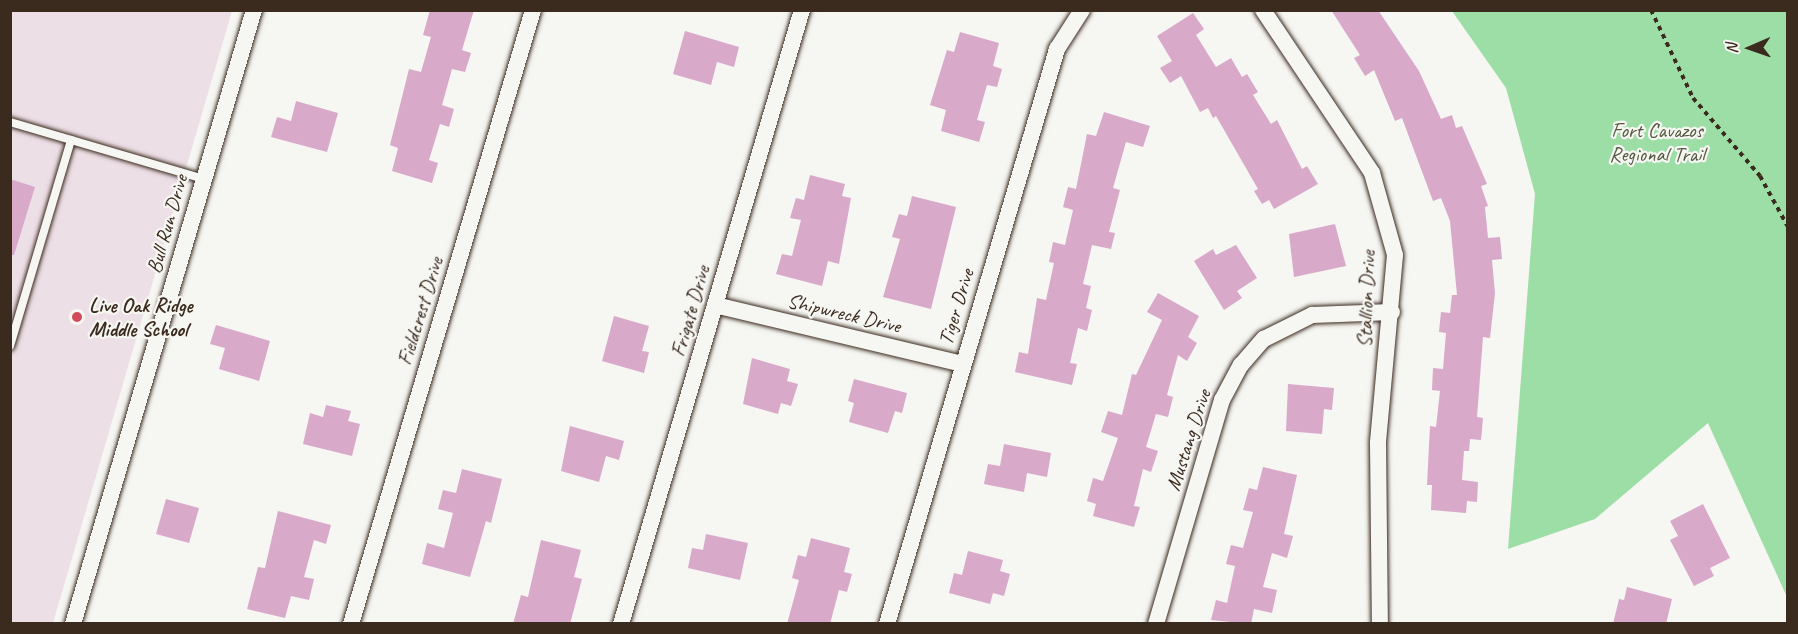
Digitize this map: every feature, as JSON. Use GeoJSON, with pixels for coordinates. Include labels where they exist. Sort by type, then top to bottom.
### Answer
{"type":"FeatureCollection","features":[{"type":"Feature","properties":{"kind":"street","name":"Bull Run Drive"},"geometry":{"type":"LineString","coordinates":[[73,624],[254,10]]}},
{"type":"Feature","properties":{"kind":"street","name":"Fieldcrest Drive"},"geometry":{"type":"LineString","coordinates":[[351,624],[533,10]]}},
{"type":"Feature","properties":{"kind":"street","name":"Frigate Drive"},"geometry":{"type":"LineString","coordinates":[[621,624],[802,10]]}},
{"type":"Feature","properties":{"kind":"street","name":"Tiger Drive"},"geometry":{"type":"LineString","coordinates":[[887,624],[1057,49],[1082,10]]}},
{"type":"Feature","properties":{"kind":"street","name":"Stallion Drive"},"geometry":{"type":"LineString","coordinates":[[1263,10],[1372,173],[1395,255],[1392,312],[1378,442],[1380,624]]}},
{"type":"Feature","properties":{"kind":"street","name":"Shipwreck Drive"},"geometry":{"type":"LineString","coordinates":[[715,305],[962,364]]}},
{"type":"Feature","properties":{"kind":"street","name":"Mustang Drive"},"geometry":{"type":"LineString","coordinates":[[1156,624],[1222,400],[1241,365],[1264,339],[1312,315],[1392,312]]}},
{"type":"Feature","properties":{"kind":"lane"},"geometry":{"type":"LineString","coordinates":[[10,122],[204,179]]}},
{"type":"Feature","properties":{"kind":"lane"},"geometry":{"type":"LineString","coordinates":[[10,346],[71,140]]}},
{"type":"Feature","properties":{"kind":"path"},"geometry":{"type":"LineString","coordinates":[[1651,10],[1693,98],[1760,176],[1788,227]]}},
{"type":"Feature","properties":{"kind":"shaded area","name":"Live Oak Ridge Middle School"},"geometry":{"type":"Polygon","coordinates":[[[10,11],[232,11],[53,623],[11,623],[10,11]]]}},
{"type":"Feature","properties":{"kind":"green space","name":"Fort Cavazos Regional Trail"},"geometry":{"type":"Polygon","coordinates":[[[1452,11],[1787,11],[1787,597],[1708,423],[1595,519],[1508,549],[1535,194],[1506,88],[1452,11]]]}},
{"type":"Feature","properties":{"kind":"building"},"geometry":{"type":"Polygon","coordinates":[[[430,10],[474,10],[462,50],[471,53],[465,72],[452,69],[442,105],[454,109],[449,127],[440,124],[429,160],[438,163],[432,183],[392,171],[398,148],[390,145],[409,69],[421,72],[431,37],[423,35],[430,10]]]}},
{"type":"Feature","properties":{"kind":"building"},"geometry":{"type":"Polygon","coordinates":[[[1331,10],[1378,10],[1419,71],[1441,119],[1452,115],[1456,128],[1462,126],[1487,184],[1481,186],[1488,206],[1485,207],[1488,238],[1500,237],[1502,259],[1492,260],[1495,293],[1490,338],[1483,337],[1477,417],[1483,418],[1481,440],[1470,439],[1469,451],[1464,451],[1462,480],[1478,482],[1477,502],[1467,501],[1466,513],[1431,510],[1432,485],[1427,485],[1430,426],[1436,427],[1440,391],[1432,390],[1433,368],[1443,369],[1446,333],[1439,332],[1441,312],[1450,313],[1452,295],[1457,295],[1450,221],[1441,198],[1433,201],[1402,118],[1395,121],[1374,70],[1365,76],[1354,58],[1360,55],[1331,10]]]}},
{"type":"Feature","properties":{"kind":"building"},"geometry":{"type":"Polygon","coordinates":[[[1193,13],[1204,29],[1196,35],[1216,67],[1231,58],[1242,77],[1247,74],[1258,92],[1253,95],[1271,124],[1277,120],[1302,169],[1307,166],[1318,184],[1274,209],[1269,200],[1262,204],[1254,191],[1258,189],[1216,116],[1213,118],[1208,108],[1200,112],[1181,76],[1170,83],[1160,68],[1172,61],[1157,36],[1193,13]]]}},
{"type":"Feature","properties":{"kind":"building"},"geometry":{"type":"Polygon","coordinates":[[[685,31],[739,47],[734,67],[717,62],[711,85],[673,74],[685,31]]]}},
{"type":"Feature","properties":{"kind":"building"},"geometry":{"type":"Polygon","coordinates":[[[960,32],[999,43],[993,66],[1002,69],[997,87],[987,85],[977,120],[985,122],[979,142],[941,131],[946,110],[930,105],[947,50],[954,52],[960,32]]]}},
{"type":"Feature","properties":{"kind":"building"},"geometry":{"type":"Polygon","coordinates":[[[296,101],[338,113],[327,152],[271,137],[277,117],[291,121],[296,101]]]}},
{"type":"Feature","properties":{"kind":"building"},"geometry":{"type":"Polygon","coordinates":[[[1104,112],[1150,126],[1143,147],[1126,142],[1113,188],[1120,190],[1109,232],[1115,233],[1111,249],[1092,245],[1083,284],[1091,286],[1086,308],[1092,310],[1087,331],[1078,328],[1070,363],[1077,364],[1072,385],[1015,372],[1019,352],[1028,354],[1037,298],[1046,300],[1054,263],[1049,262],[1053,242],[1065,245],[1073,210],[1063,207],[1068,187],[1076,189],[1087,134],[1096,136],[1104,112]]]}},
{"type":"Feature","properties":{"kind":"building"},"geometry":{"type":"Polygon","coordinates":[[[810,175],[845,184],[842,196],[851,198],[839,264],[828,261],[822,286],[776,274],[782,254],[792,256],[801,220],[790,218],[796,198],[804,200],[810,175]]]}},
{"type":"Feature","properties":{"kind":"building"},"geometry":{"type":"Polygon","coordinates":[[[10,179],[35,187],[14,255],[10,255],[10,179]]]}},
{"type":"Feature","properties":{"kind":"building"},"geometry":{"type":"Polygon","coordinates":[[[912,196],[956,207],[931,309],[883,297],[900,239],[892,237],[899,214],[907,216],[912,196]]]}},
{"type":"Feature","properties":{"kind":"building"},"geometry":{"type":"Polygon","coordinates":[[[1335,224],[1346,266],[1294,277],[1289,234],[1335,224]]]}},
{"type":"Feature","properties":{"kind":"building"},"geometry":{"type":"Polygon","coordinates":[[[1236,245],[1257,278],[1237,291],[1242,298],[1224,310],[1194,261],[1213,249],[1216,255],[1236,245]]]}},
{"type":"Feature","properties":{"kind":"building"},"geometry":{"type":"Polygon","coordinates":[[[1158,293],[1199,316],[1188,337],[1197,343],[1187,361],[1178,355],[1167,395],[1173,397],[1168,417],[1156,414],[1146,447],[1158,451],[1151,472],[1143,469],[1134,506],[1140,507],[1134,527],[1093,516],[1096,504],[1087,501],[1093,478],[1103,481],[1118,438],[1101,432],[1108,411],[1122,415],[1132,374],[1136,375],[1162,320],[1147,312],[1158,293]]]}},
{"type":"Feature","properties":{"kind":"building"},"geometry":{"type":"Polygon","coordinates":[[[614,316],[649,326],[642,351],[649,352],[644,373],[602,361],[614,316]]]}},
{"type":"Feature","properties":{"kind":"building"},"geometry":{"type":"Polygon","coordinates":[[[216,325],[270,341],[259,381],[219,369],[225,348],[210,344],[216,325]]]}},
{"type":"Feature","properties":{"kind":"building"},"geometry":{"type":"Polygon","coordinates":[[[752,358],[790,369],[787,381],[798,384],[791,406],[781,403],[778,414],[743,404],[752,358]]]}},
{"type":"Feature","properties":{"kind":"building"},"geometry":{"type":"Polygon","coordinates":[[[854,379],[907,393],[902,413],[895,411],[888,433],[849,422],[854,403],[848,401],[854,379]]]}},
{"type":"Feature","properties":{"kind":"building"},"geometry":{"type":"Polygon","coordinates":[[[1288,384],[1334,388],[1332,410],[1324,409],[1322,434],[1286,431],[1288,384]]]}},
{"type":"Feature","properties":{"kind":"building"},"geometry":{"type":"Polygon","coordinates":[[[326,405],[351,411],[348,421],[360,424],[352,456],[303,444],[310,413],[323,417],[326,405]]]}},
{"type":"Feature","properties":{"kind":"building"},"geometry":{"type":"Polygon","coordinates":[[[570,426],[624,441],[619,460],[606,456],[599,482],[561,471],[570,426]]]}},
{"type":"Feature","properties":{"kind":"building"},"geometry":{"type":"Polygon","coordinates":[[[1004,444],[1051,453],[1047,477],[1027,473],[1024,492],[984,484],[988,464],[1000,466],[1004,444]]]}},
{"type":"Feature","properties":{"kind":"building"},"geometry":{"type":"Polygon","coordinates":[[[1263,467],[1297,475],[1284,534],[1293,536],[1287,558],[1272,553],[1263,587],[1277,590],[1272,613],[1254,609],[1251,624],[1211,620],[1216,600],[1227,603],[1235,566],[1226,564],[1231,545],[1243,548],[1253,512],[1243,510],[1249,488],[1257,490],[1263,467]]]}},
{"type":"Feature","properties":{"kind":"building"},"geometry":{"type":"Polygon","coordinates":[[[462,469],[502,479],[491,523],[486,521],[470,577],[422,564],[427,543],[444,548],[453,513],[438,509],[443,490],[456,493],[462,469]]]}},
{"type":"Feature","properties":{"kind":"building"},"geometry":{"type":"Polygon","coordinates":[[[166,499],[199,508],[189,543],[156,534],[166,499]]]}},
{"type":"Feature","properties":{"kind":"building"},"geometry":{"type":"Polygon","coordinates":[[[1703,504],[1730,558],[1710,568],[1714,576],[1694,586],[1670,540],[1678,536],[1670,521],[1703,504]]]}},
{"type":"Feature","properties":{"kind":"building"},"geometry":{"type":"Polygon","coordinates":[[[278,511],[331,525],[326,544],[314,540],[304,577],[314,579],[309,600],[291,596],[285,618],[247,609],[258,567],[265,568],[278,511]]]}},
{"type":"Feature","properties":{"kind":"building"},"geometry":{"type":"Polygon","coordinates":[[[706,534],[748,543],[740,580],[688,568],[692,548],[703,550],[706,534]]]}},
{"type":"Feature","properties":{"kind":"building"},"geometry":{"type":"Polygon","coordinates":[[[811,538],[850,548],[844,572],[852,574],[847,592],[839,590],[830,624],[787,624],[799,580],[792,578],[798,555],[806,557],[811,538]]]}},
{"type":"Feature","properties":{"kind":"building"},"geometry":{"type":"Polygon","coordinates":[[[541,540],[581,550],[574,577],[582,579],[570,624],[513,624],[521,595],[528,597],[541,540]]]}},
{"type":"Feature","properties":{"kind":"building"},"geometry":{"type":"Polygon","coordinates":[[[968,551],[1003,560],[1000,571],[1010,574],[1004,596],[993,593],[990,604],[949,593],[954,573],[962,575],[968,551]]]}},
{"type":"Feature","properties":{"kind":"building"},"geometry":{"type":"Polygon","coordinates":[[[1627,587],[1672,599],[1666,624],[1613,624],[1619,599],[1624,600],[1627,587]]]}},
{"type":"Feature","properties":{"kind":"place","name":"Live Oak Ridge Middle School"},"geometry":{"type":"Point","coordinates":[77,317]}}]}
